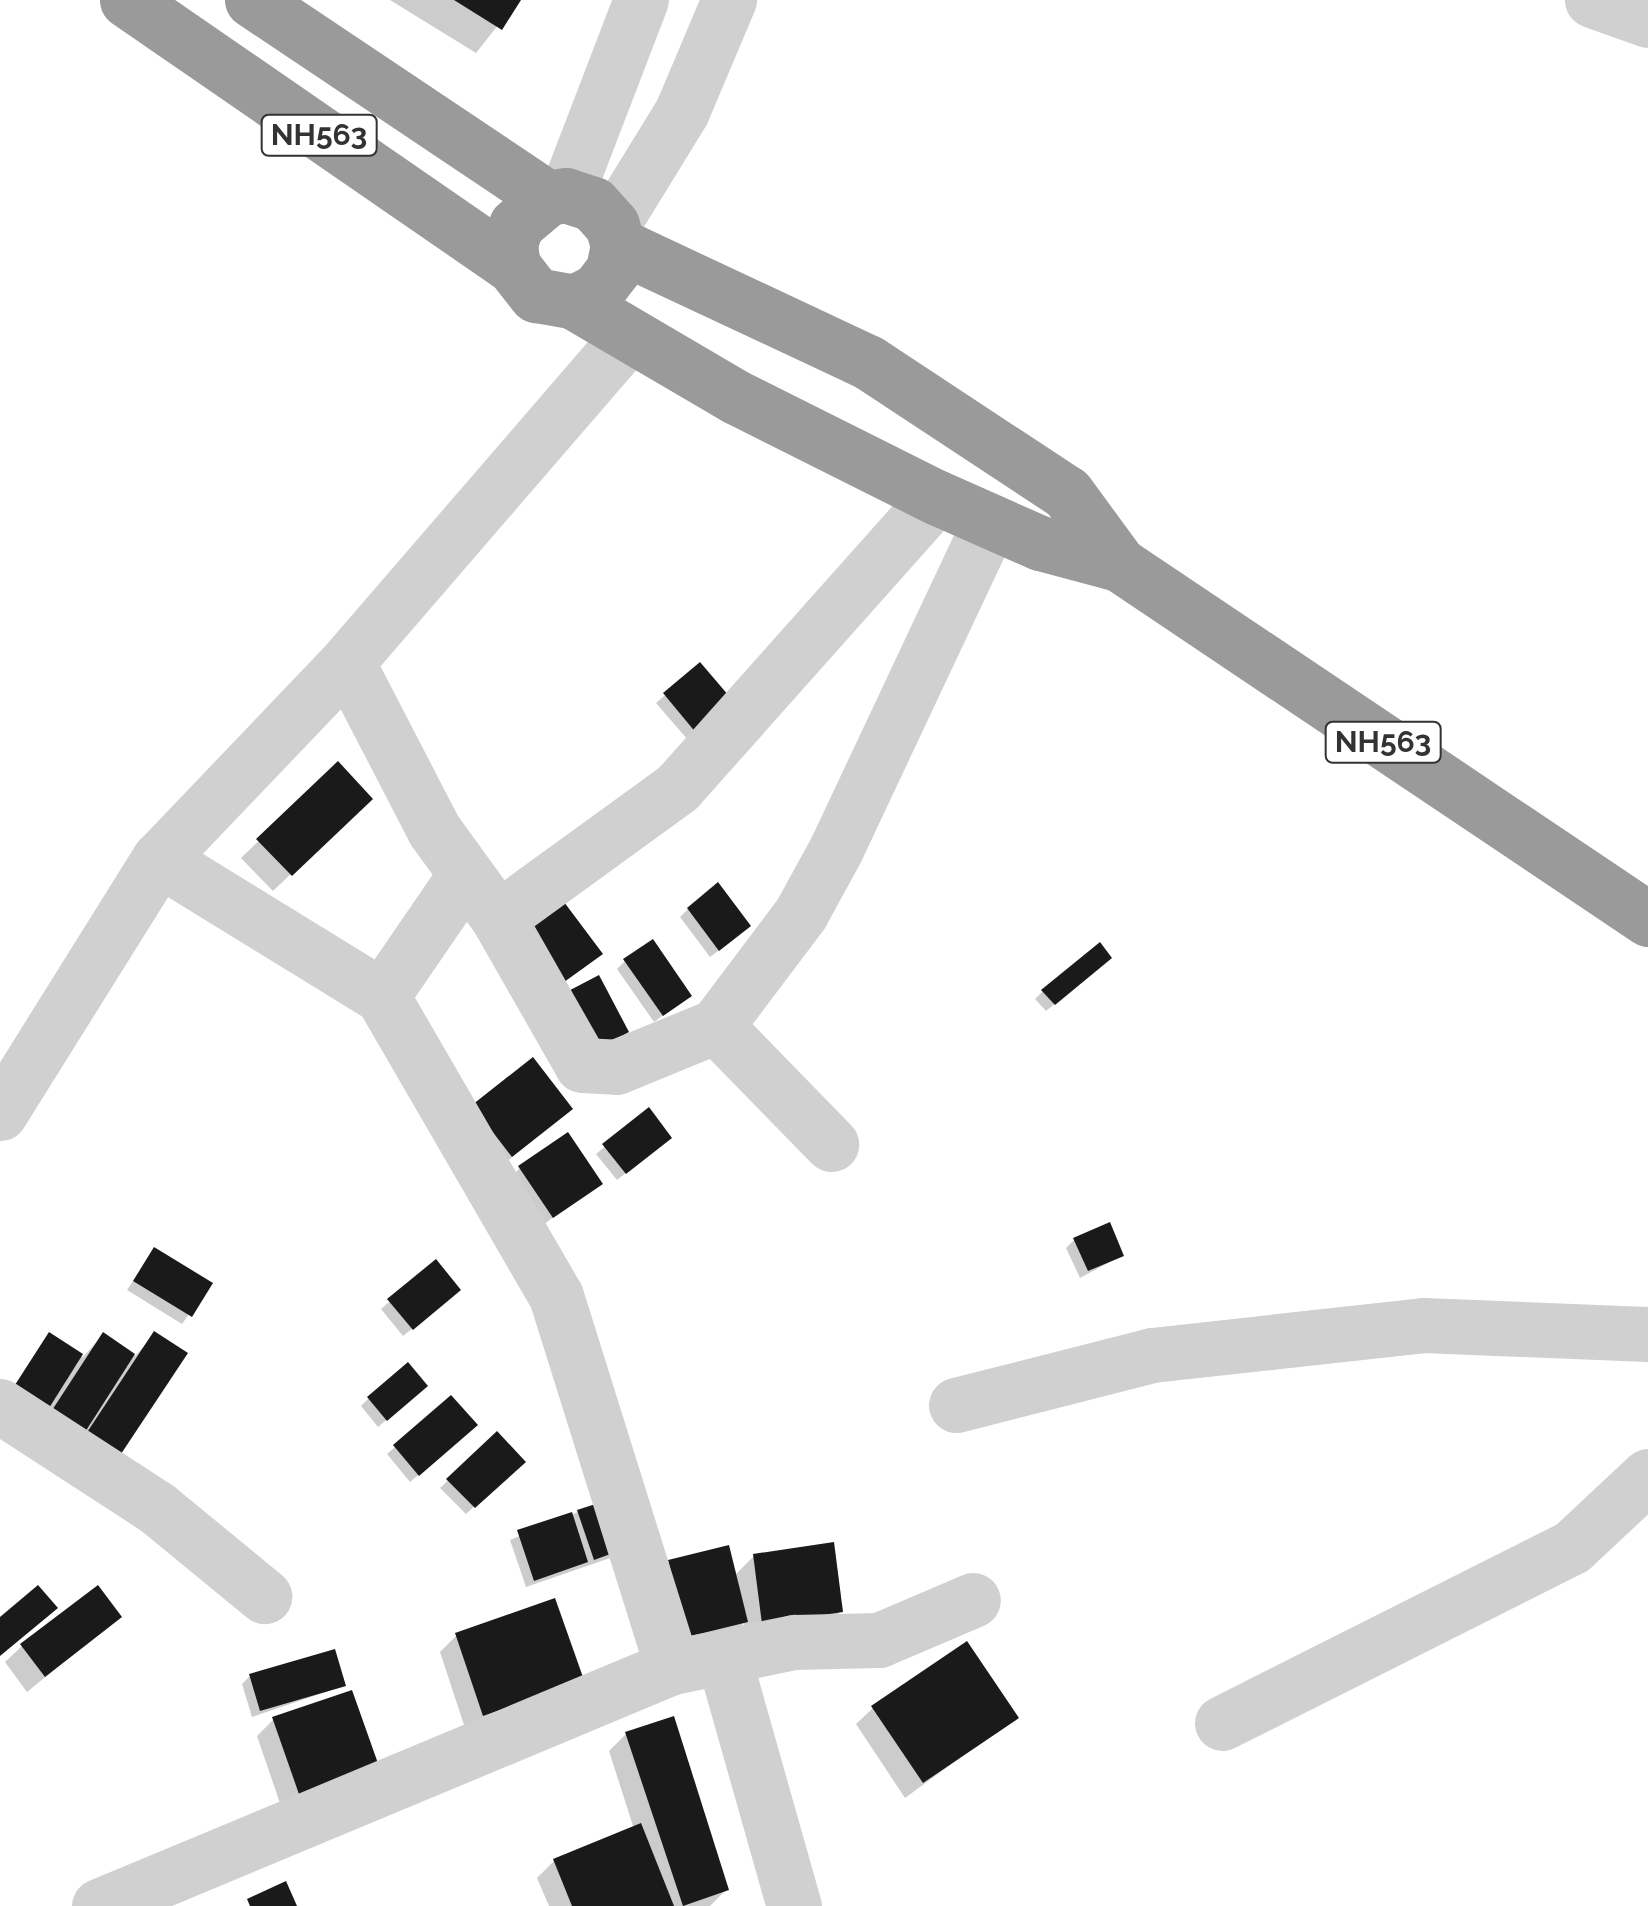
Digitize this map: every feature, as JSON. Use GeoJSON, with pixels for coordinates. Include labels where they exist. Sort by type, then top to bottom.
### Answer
{"type":"FeatureCollection","features":[{"type":"Feature","properties":{"kind":"highway","name":"NH563"},"geometry":{"type":"LineString","coordinates":[[128,0],[513,266],[536,295],[574,302],[628,337],[936,497],[1040,543],[1119,564],[1648,919]]}},
{"type":"Feature","properties":{"kind":"highway","name":"NH563"},"geometry":{"type":"LineString","coordinates":[[252,0],[557,197],[593,204],[615,235],[868,362],[1067,493],[1119,564]]}},
{"type":"Feature","properties":{"kind":"highway"},"geometry":{"type":"LineString","coordinates":[[513,266],[516,224],[557,197]]}},
{"type":"Feature","properties":{"kind":"highway"},"geometry":{"type":"LineString","coordinates":[[574,302],[597,292],[613,270],[615,235]]}},
{"type":"Feature","properties":{"kind":"street"},"geometry":{"type":"LineString","coordinates":[[557,197],[640,0]]}},
{"type":"Feature","properties":{"kind":"street"},"geometry":{"type":"LineString","coordinates":[[615,235],[682,112],[730,0]]}},
{"type":"Feature","properties":{"kind":"street"},"geometry":{"type":"LineString","coordinates":[[1592,0],[1648,20]]}},
{"type":"Feature","properties":{"kind":"street"},"geometry":{"type":"LineString","coordinates":[[0,1113],[159,859],[347,662],[628,337]]}},
{"type":"Feature","properties":{"kind":"street"},"geometry":{"type":"LineString","coordinates":[[498,918],[678,787],[936,497]]}},
{"type":"Feature","properties":{"kind":"street"},"geometry":{"type":"LineString","coordinates":[[347,662],[434,830],[498,918],[582,1065],[616,1066],[716,1026],[802,912],[836,849],[990,520]]}},
{"type":"Feature","properties":{"kind":"street"},"geometry":{"type":"LineString","coordinates":[[159,859],[382,996],[556,1296],[794,1906]]}},
{"type":"Feature","properties":{"kind":"street"},"geometry":{"type":"LineString","coordinates":[[382,996],[466,875]]}},
{"type":"Feature","properties":{"kind":"street"},"geometry":{"type":"LineString","coordinates":[[716,1026],[831,1144]]}},
{"type":"Feature","properties":{"kind":"street"},"geometry":{"type":"LineString","coordinates":[[956,1405],[1152,1355],[1423,1324],[1648,1334]]}},
{"type":"Feature","properties":{"kind":"street"},"geometry":{"type":"LineString","coordinates":[[0,1406],[157,1508],[264,1596]]}},
{"type":"Feature","properties":{"kind":"street"},"geometry":{"type":"LineString","coordinates":[[1222,1723],[1572,1547],[1648,1476]]}},
{"type":"Feature","properties":{"kind":"street"},"geometry":{"type":"LineString","coordinates":[[99,1906],[698,1663],[794,1642],[879,1640],[973,1600]]}},
{"type":"Feature","properties":{"kind":"building"},"geometry":{"type":"Polygon","coordinates":[[[454,0],[521,0],[502,30],[454,0]]]}},
{"type":"Feature","properties":{"kind":"building"},"geometry":{"type":"Polygon","coordinates":[[[700,662],[735,703],[697,734],[663,693],[700,662]]]}},
{"type":"Feature","properties":{"kind":"building"},"geometry":{"type":"Polygon","coordinates":[[[338,761],[373,799],[292,876],[256,839],[338,761]]]}},
{"type":"Feature","properties":{"kind":"building"},"geometry":{"type":"Polygon","coordinates":[[[718,882],[751,926],[719,951],[687,908],[718,882]]]}},
{"type":"Feature","properties":{"kind":"building"},"geometry":{"type":"Polygon","coordinates":[[[558,894],[603,954],[553,990],[509,930],[558,894]]]}},
{"type":"Feature","properties":{"kind":"building"},"geometry":{"type":"Polygon","coordinates":[[[653,939],[692,996],[663,1016],[623,959],[653,939]]]}},
{"type":"Feature","properties":{"kind":"building"},"geometry":{"type":"Polygon","coordinates":[[[1100,942],[1112,958],[1055,1005],[1041,990],[1100,942]]]}},
{"type":"Feature","properties":{"kind":"building"},"geometry":{"type":"Polygon","coordinates":[[[599,975],[629,1032],[587,1055],[555,998],[599,975]]]}},
{"type":"Feature","properties":{"kind":"building"},"geometry":{"type":"Polygon","coordinates":[[[533,1057],[573,1109],[512,1157],[472,1105],[533,1057]]]}},
{"type":"Feature","properties":{"kind":"building"},"geometry":{"type":"Polygon","coordinates":[[[649,1107],[672,1138],[626,1174],[602,1144],[649,1107]]]}},
{"type":"Feature","properties":{"kind":"building"},"geometry":{"type":"Polygon","coordinates":[[[568,1132],[603,1184],[553,1218],[518,1166],[568,1132]]]}},
{"type":"Feature","properties":{"kind":"building"},"geometry":{"type":"Polygon","coordinates":[[[1110,1222],[1124,1256],[1088,1271],[1073,1238],[1110,1222]]]}},
{"type":"Feature","properties":{"kind":"building"},"geometry":{"type":"Polygon","coordinates":[[[154,1247],[213,1283],[192,1317],[133,1281],[154,1247]]]}},
{"type":"Feature","properties":{"kind":"building"},"geometry":{"type":"Polygon","coordinates":[[[436,1259],[461,1290],[413,1330],[387,1299],[436,1259]]]}},
{"type":"Feature","properties":{"kind":"building"},"geometry":{"type":"Polygon","coordinates":[[[154,1331],[188,1353],[111,1469],[78,1446],[154,1331]]]}},
{"type":"Feature","properties":{"kind":"building"},"geometry":{"type":"Polygon","coordinates":[[[49,1332],[83,1354],[39,1424],[4,1402],[49,1332]]]}},
{"type":"Feature","properties":{"kind":"building"},"geometry":{"type":"Polygon","coordinates":[[[103,1332],[135,1354],[80,1440],[47,1418],[103,1332]]]}},
{"type":"Feature","properties":{"kind":"building"},"geometry":{"type":"Polygon","coordinates":[[[408,1362],[428,1386],[387,1421],[367,1397],[408,1362]]]}},
{"type":"Feature","properties":{"kind":"building"},"geometry":{"type":"Polygon","coordinates":[[[451,1395],[478,1425],[419,1476],[393,1445],[451,1395]]]}},
{"type":"Feature","properties":{"kind":"building"},"geometry":{"type":"Polygon","coordinates":[[[497,1431],[526,1462],[475,1508],[446,1479],[497,1431]]]}},
{"type":"Feature","properties":{"kind":"building"},"geometry":{"type":"Polygon","coordinates":[[[608,1500],[624,1549],[594,1560],[577,1510],[608,1500]]]}},
{"type":"Feature","properties":{"kind":"building"},"geometry":{"type":"Polygon","coordinates":[[[572,1512],[588,1562],[534,1581],[517,1530],[572,1512]]]}},
{"type":"Feature","properties":{"kind":"building"},"geometry":{"type":"Polygon","coordinates":[[[834,1542],[843,1612],[762,1624],[753,1554],[834,1542]]]}},
{"type":"Feature","properties":{"kind":"building"},"geometry":{"type":"Polygon","coordinates":[[[729,1545],[748,1622],[687,1637],[668,1560],[729,1545]]]}},
{"type":"Feature","properties":{"kind":"building"},"geometry":{"type":"Polygon","coordinates":[[[38,1585],[58,1608],[0,1656],[0,1617],[38,1585]]]}},
{"type":"Feature","properties":{"kind":"building"},"geometry":{"type":"Polygon","coordinates":[[[98,1585],[122,1617],[45,1677],[20,1644],[98,1585]]]}},
{"type":"Feature","properties":{"kind":"building"},"geometry":{"type":"Polygon","coordinates":[[[555,1598],[584,1680],[483,1716],[455,1633],[555,1598]]]}},
{"type":"Feature","properties":{"kind":"building"},"geometry":{"type":"Polygon","coordinates":[[[967,1641],[1019,1718],[923,1783],[871,1706],[967,1641]]]}},
{"type":"Feature","properties":{"kind":"building"},"geometry":{"type":"Polygon","coordinates":[[[335,1649],[346,1686],[260,1711],[249,1674],[335,1649]]]}},
{"type":"Feature","properties":{"kind":"building"},"geometry":{"type":"Polygon","coordinates":[[[352,1690],[380,1769],[300,1797],[272,1717],[352,1690]]]}},
{"type":"Feature","properties":{"kind":"building"},"geometry":{"type":"Polygon","coordinates":[[[674,1716],[729,1890],[683,1906],[625,1732],[674,1716]]]}},
{"type":"Feature","properties":{"kind":"building"},"geometry":{"type":"Polygon","coordinates":[[[641,1823],[674,1906],[572,1906],[553,1859],[641,1823]]]}},
{"type":"Feature","properties":{"kind":"building"},"geometry":{"type":"Polygon","coordinates":[[[286,1881],[297,1906],[250,1906],[247,1899],[286,1881]]]}}]}
